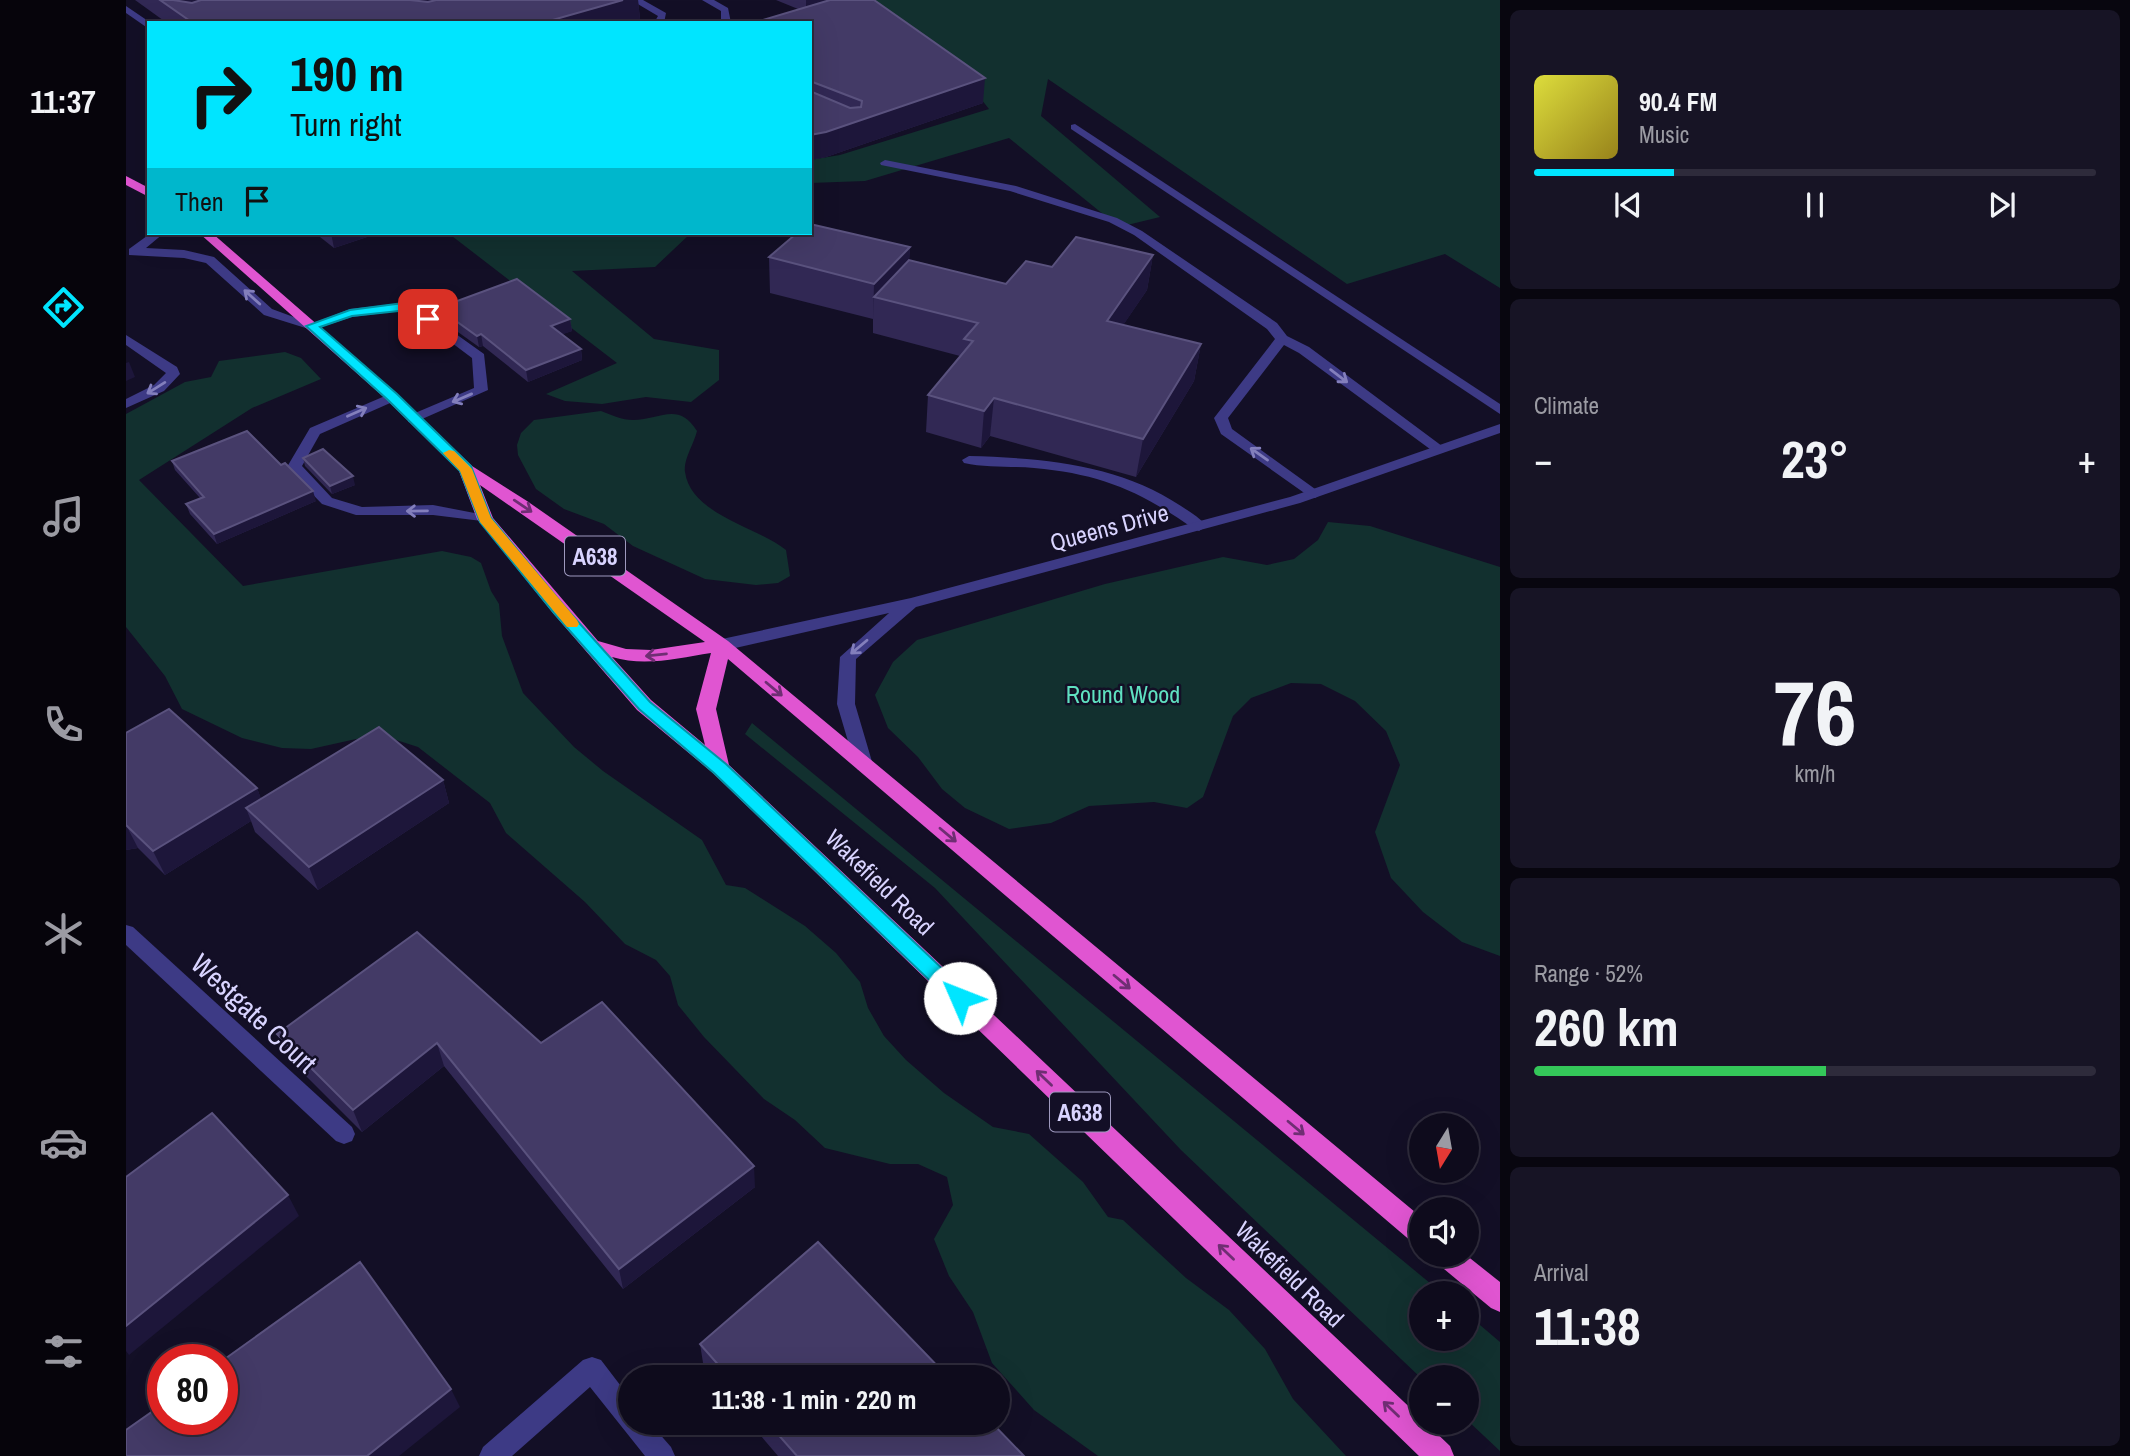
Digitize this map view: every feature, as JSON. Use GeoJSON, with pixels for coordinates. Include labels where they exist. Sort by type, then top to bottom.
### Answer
{"type":"FeatureCollection","features":[{"type":"Feature","properties":{"kind":"highway"},"geometry":{"type":"LineString","coordinates":[[126,180],[147,193]]}},
{"type":"Feature","properties":{"kind":"highway","name":"Wakefield Road"},"geometry":{"type":"LineString","coordinates":[[207,235],[392,397],[466,469],[521,504],[722,645],[1409,1223]]}},
{"type":"Feature","properties":{"kind":"highway","name":"Wakefield Road"},"geometry":{"type":"LineString","coordinates":[[466,469],[485,519],[644,705],[720,768],[1440,1456]]}},
{"type":"Feature","properties":{"kind":"highway"},"geometry":{"type":"LineString","coordinates":[[590,645],[626,655],[651,656],[722,645],[706,709],[720,768]]}},
{"type":"Feature","properties":{"kind":"highway"},"geometry":{"type":"LineString","coordinates":[[1461,1267],[1500,1299]]}},
{"type":"Feature","properties":{"kind":"street"},"geometry":{"type":"LineString","coordinates":[[636,0],[663,15],[660,21]]}},
{"type":"Feature","properties":{"kind":"street"},"geometry":{"type":"LineString","coordinates":[[707,0],[725,10],[726,21]]}},
{"type":"Feature","properties":{"kind":"street"},"geometry":{"type":"LineString","coordinates":[[126,9],[147,25]]}},
{"type":"Feature","properties":{"kind":"street"},"geometry":{"type":"LineString","coordinates":[[1075,127],[1500,410]]}},
{"type":"Feature","properties":{"kind":"street"},"geometry":{"type":"LineString","coordinates":[[886,163],[1049,198],[1112,220],[1138,233],[1272,326],[1282,339],[1304,350],[1439,449]]}},
{"type":"Feature","properties":{"kind":"street"},"geometry":{"type":"LineString","coordinates":[[131,252],[155,235]]}},
{"type":"Feature","properties":{"kind":"street"},"geometry":{"type":"LineString","coordinates":[[131,252],[184,254],[210,260],[268,312],[312,326],[350,313],[411,306],[480,357],[481,390],[413,419]]}},
{"type":"Feature","properties":{"kind":"street"},"geometry":{"type":"LineString","coordinates":[[126,339],[172,370],[173,374],[159,388],[126,404]]}},
{"type":"Feature","properties":{"kind":"street"},"geometry":{"type":"LineString","coordinates":[[1282,339],[1220,418],[1226,431],[1315,494]]}},
{"type":"Feature","properties":{"kind":"street"},"geometry":{"type":"LineString","coordinates":[[392,397],[315,431],[294,467],[327,501],[361,512],[433,510],[485,519]]}},
{"type":"Feature","properties":{"kind":"street","name":"Queens Drive"},"geometry":{"type":"LineString","coordinates":[[722,645],[911,603],[1315,494],[1500,428]]}},
{"type":"Feature","properties":{"kind":"street"},"geometry":{"type":"LineString","coordinates":[[969,460],[1045,464],[1105,478],[1152,495],[1199,526]]}},
{"type":"Feature","properties":{"kind":"street"},"geometry":{"type":"LineString","coordinates":[[864,765],[846,704],[848,657],[911,603]]}},
{"type":"Feature","properties":{"kind":"street","name":"Westgate Court"},"geometry":{"type":"LineString","coordinates":[[126,933],[344,1134]]}},
{"type":"Feature","properties":{"kind":"street"},"geometry":{"type":"LineString","coordinates":[[492,1456],[592,1369],[618,1404]]}},
{"type":"Feature","properties":{"kind":"street"},"geometry":{"type":"LineString","coordinates":[[643,1435],[662,1456]]}},
{"type":"Feature","properties":{"kind":"green space"},"geometry":{"type":"Polygon","coordinates":[[[873,0],[1500,0],[1500,288],[1445,254],[1347,284],[1048,79],[1041,116],[1160,217],[1119,227],[1009,138],[865,181],[812,183],[812,160],[840,155],[989,109],[958,70],[873,0]]]}},
{"type":"Feature","properties":{"kind":"green space"},"geometry":{"type":"Polygon","coordinates":[[[451,235],[689,235],[655,267],[572,271],[654,339],[719,350],[719,380],[691,402],[646,397],[602,404],[565,401],[546,394],[617,363],[451,235]]]}},
{"type":"Feature","properties":{"kind":"green space"},"geometry":{"type":"Polygon","coordinates":[[[285,352],[301,358],[321,379],[252,408],[139,480],[243,586],[442,551],[471,557],[481,563],[499,604],[502,636],[523,693],[574,747],[603,771],[702,840],[726,885],[745,888],[805,926],[836,953],[860,982],[868,1008],[884,1036],[906,1060],[944,1093],[993,1127],[1029,1134],[1083,1182],[1108,1217],[1123,1220],[1186,1278],[1229,1310],[1265,1349],[1293,1399],[1346,1456],[1098,1456],[1034,1410],[1010,1383],[1010,1365],[992,1363],[973,1312],[949,1276],[934,1239],[953,1205],[947,1177],[918,1164],[890,1164],[825,1148],[795,1120],[764,1099],[704,1037],[678,1005],[670,976],[656,960],[625,944],[585,902],[506,833],[490,803],[418,747],[390,738],[356,739],[311,749],[282,748],[242,738],[182,709],[165,676],[126,627],[126,414],[185,382],[211,377],[219,361],[285,352]]]}},
{"type":"Feature","properties":{"kind":"green space"},"geometry":{"type":"Polygon","coordinates":[[[601,411],[633,420],[676,414],[690,422],[697,431],[685,467],[690,487],[712,510],[786,550],[790,576],[778,583],[756,585],[705,579],[633,546],[604,524],[564,509],[536,489],[518,455],[517,445],[521,433],[534,420],[601,411]]]}},
{"type":"Feature","properties":{"kind":"green space","name":"Round Wood"},"geometry":{"type":"Polygon","coordinates":[[[1328,522],[1370,526],[1500,567],[1500,956],[1462,942],[1423,912],[1391,878],[1375,832],[1400,765],[1386,731],[1355,701],[1321,684],[1291,683],[1251,698],[1233,716],[1203,797],[1187,808],[1154,802],[1089,806],[1051,823],[1009,829],[965,808],[942,789],[918,757],[888,728],[875,695],[893,662],[917,640],[1105,584],[1223,557],[1267,565],[1294,559],[1318,540],[1328,522]]]}},
{"type":"Feature","properties":{"kind":"green space"},"geometry":{"type":"Polygon","coordinates":[[[752,723],[1427,1281],[1409,1281],[1409,1351],[1479,1351],[1479,1324],[1500,1342],[1500,1451],[1479,1431],[1479,1365],[1409,1367],[1181,1150],[935,888],[745,734],[752,723]]]}},
{"type":"Feature","properties":{"kind":"building"},"geometry":{"type":"Polygon","coordinates":[[[160,0],[192,3],[201,0],[623,0],[549,21],[190,21],[160,0]]]}},
{"type":"Feature","properties":{"kind":"building"},"geometry":{"type":"Polygon","coordinates":[[[830,0],[874,0],[985,78],[812,135],[812,92],[850,108],[861,107],[862,101],[812,82],[812,21],[760,21],[830,0]]]}},
{"type":"Feature","properties":{"kind":"building"},"geometry":{"type":"Polygon","coordinates":[[[812,224],[910,247],[874,284],[769,257],[795,235],[812,235],[812,224]]]}},
{"type":"Feature","properties":{"kind":"building"},"geometry":{"type":"Polygon","coordinates":[[[1076,237],[1153,255],[1107,321],[1201,344],[1143,439],[994,398],[984,411],[928,395],[973,341],[964,339],[978,323],[874,297],[909,260],[1006,284],[1026,261],[1052,267],[1076,237]]]}},
{"type":"Feature","properties":{"kind":"building"},"geometry":{"type":"Polygon","coordinates":[[[517,279],[570,319],[551,326],[581,349],[526,370],[481,334],[477,336],[438,308],[517,279]]]}},
{"type":"Feature","properties":{"kind":"building"},"geometry":{"type":"Polygon","coordinates":[[[247,431],[281,465],[285,463],[313,491],[214,534],[186,504],[204,497],[172,461],[247,431]]]}},
{"type":"Feature","properties":{"kind":"building"},"geometry":{"type":"Polygon","coordinates":[[[323,449],[353,476],[330,486],[303,458],[323,449]]]}},
{"type":"Feature","properties":{"kind":"building"},"geometry":{"type":"Polygon","coordinates":[[[169,709],[257,788],[153,851],[126,825],[126,733],[169,709]]]}},
{"type":"Feature","properties":{"kind":"building"},"geometry":{"type":"Polygon","coordinates":[[[379,727],[443,780],[309,867],[246,808],[379,727]]]}},
{"type":"Feature","properties":{"kind":"building"},"geometry":{"type":"Polygon","coordinates":[[[417,932],[541,1043],[602,1002],[754,1166],[619,1269],[437,1043],[353,1110],[277,1034],[417,932]]]}},
{"type":"Feature","properties":{"kind":"building"},"geometry":{"type":"Polygon","coordinates":[[[212,1113],[288,1195],[126,1326],[126,1177],[212,1113]]]}},
{"type":"Feature","properties":{"kind":"building"},"geometry":{"type":"Polygon","coordinates":[[[818,1242],[936,1365],[718,1365],[700,1344],[818,1242]]]}},
{"type":"Feature","properties":{"kind":"building"},"geometry":{"type":"Polygon","coordinates":[[[360,1262],[451,1389],[367,1456],[126,1456],[126,1430],[147,1415],[147,1435],[238,1435],[238,1350],[360,1262]]]}},
{"type":"Feature","properties":{"kind":"building"},"geometry":{"type":"Polygon","coordinates":[[[779,1435],[1004,1435],[1024,1456],[797,1456],[779,1435]]]}},
{"type":"Feature","properties":{"kind":"slow traffic"},"geometry":{"type":"LineString","coordinates":[[449,453],[466,469],[485,519],[572,624]]}},
{"type":"Feature","properties":{"kind":"route"},"geometry":{"type":"LineString","coordinates":[[428,319],[411,306],[350,313],[312,326],[392,397],[466,469],[485,519],[559,609],[644,705],[720,768],[960,998]]}}]}
